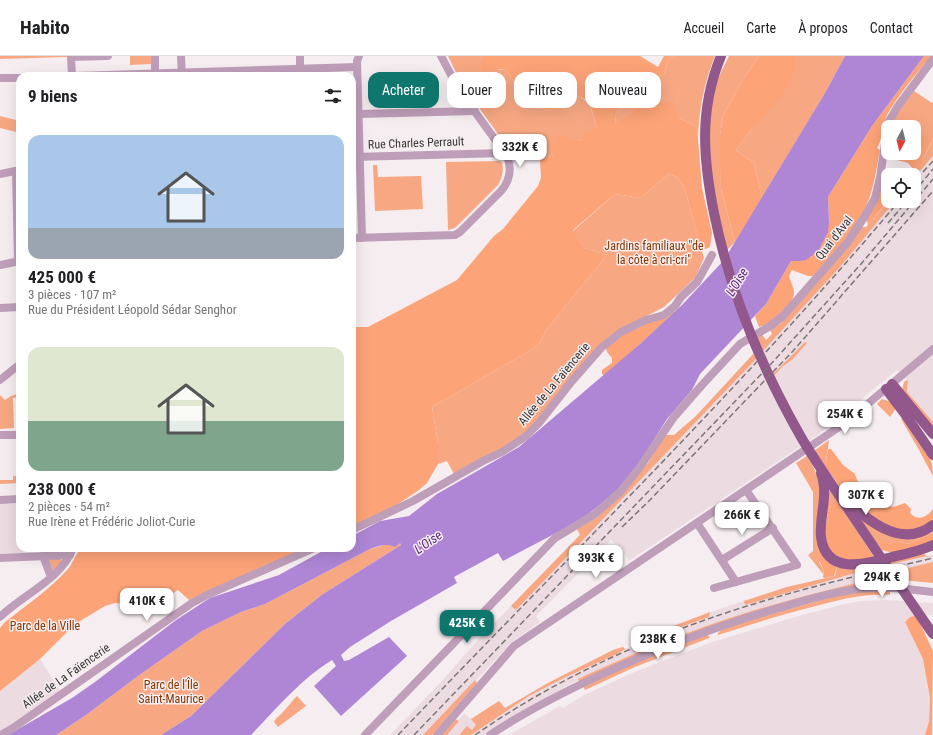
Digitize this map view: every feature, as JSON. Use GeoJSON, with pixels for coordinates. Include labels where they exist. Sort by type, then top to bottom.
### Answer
{"type":"FeatureCollection","features":[{"type":"Feature","properties":{"kind":"main road"},"geometry":{"type":"LineString","coordinates":[[721,56],[710,90],[704,130],[707,172],[715,218],[728,272],[752,338],[783,403],[819,466],[929,626],[933,638]]}},
{"type":"Feature","properties":{"kind":"main road"},"geometry":{"type":"LineString","coordinates":[[889,386],[933,434]]}},
{"type":"Feature","properties":{"kind":"main road"},"geometry":{"type":"LineString","coordinates":[[889,386],[905,414],[933,455]]}},
{"type":"Feature","properties":{"kind":"main road"},"geometry":{"type":"LineString","coordinates":[[819,466],[825,491],[821,538],[826,551],[832,559],[844,564],[860,564],[916,551],[933,545]]}},
{"type":"Feature","properties":{"kind":"main road"},"geometry":{"type":"LineString","coordinates":[[840,497],[878,525],[894,533],[915,534],[926,530],[933,525]]}},
{"type":"Feature","properties":{"kind":"street"},"geometry":{"type":"LineString","coordinates":[[72,72],[71,56],[108,56]]}},
{"type":"Feature","properties":{"kind":"street"},"geometry":{"type":"LineString","coordinates":[[154,56],[155,72]]}},
{"type":"Feature","properties":{"kind":"street"},"geometry":{"type":"LineString","coordinates":[[182,56],[182,72]]}},
{"type":"Feature","properties":{"kind":"street"},"geometry":{"type":"LineString","coordinates":[[300,56],[300,68]]}},
{"type":"Feature","properties":{"kind":"street"},"geometry":{"type":"LineString","coordinates":[[359,56],[357,59],[359,114],[356,157],[362,238]]}},
{"type":"Feature","properties":{"kind":"street"},"geometry":{"type":"LineString","coordinates":[[356,238],[452,236],[458,234],[507,184],[509,163],[505,153],[453,80],[441,56]]}},
{"type":"Feature","properties":{"kind":"street","name":"Quai d'Aval"},"geometry":{"type":"LineString","coordinates":[[365,735],[555,538],[595,514],[623,489],[672,420],[695,392],[740,344],[770,326],[783,316],[852,236],[875,198],[880,178],[889,121],[901,102],[933,59]]}},
{"type":"Feature","properties":{"kind":"street"},"geometry":{"type":"LineString","coordinates":[[221,72],[300,68],[314,72],[357,67]]}},
{"type":"Feature","properties":{"kind":"street"},"geometry":{"type":"LineString","coordinates":[[0,78],[16,78]]}},
{"type":"Feature","properties":{"kind":"street"},"geometry":{"type":"LineString","coordinates":[[359,114],[475,111]]}},
{"type":"Feature","properties":{"kind":"street","name":"Rue Charles Perrault"},"geometry":{"type":"LineString","coordinates":[[356,157],[505,153]]}},
{"type":"Feature","properties":{"kind":"street"},"geometry":{"type":"LineString","coordinates":[[0,174],[16,171]]}},
{"type":"Feature","properties":{"kind":"street","name":"Allée de La Faïencerie"},"geometry":{"type":"LineString","coordinates":[[356,528],[413,501],[502,452],[524,437],[542,420],[572,381],[601,348],[621,332],[646,320],[664,315],[675,306],[681,297],[697,282],[712,254]]}},
{"type":"Feature","properties":{"kind":"street"},"geometry":{"type":"LineString","coordinates":[[0,265],[16,262]]}},
{"type":"Feature","properties":{"kind":"street"},"geometry":{"type":"LineString","coordinates":[[0,308],[16,307]]}},
{"type":"Feature","properties":{"kind":"street"},"geometry":{"type":"LineString","coordinates":[[437,735],[514,646],[848,420],[933,349]]}},
{"type":"Feature","properties":{"kind":"street"},"geometry":{"type":"LineString","coordinates":[[0,380],[16,367]]}},
{"type":"Feature","properties":{"kind":"street"},"geometry":{"type":"LineString","coordinates":[[0,435],[16,435]]}},
{"type":"Feature","properties":{"kind":"street"},"geometry":{"type":"LineString","coordinates":[[714,588],[797,565],[746,490]]}},
{"type":"Feature","properties":{"kind":"street"},"geometry":{"type":"LineString","coordinates":[[0,500],[16,500]]}},
{"type":"Feature","properties":{"kind":"street"},"geometry":{"type":"LineString","coordinates":[[697,523],[736,582]]}},
{"type":"Feature","properties":{"kind":"street"},"geometry":{"type":"LineString","coordinates":[[722,560],[772,528]]}},
{"type":"Feature","properties":{"kind":"street"},"geometry":{"type":"LineString","coordinates":[[0,558],[43,556],[65,552]]}},
{"type":"Feature","properties":{"kind":"street"},"geometry":{"type":"LineString","coordinates":[[0,617],[51,577],[60,568],[70,552]]}},
{"type":"Feature","properties":{"kind":"street","name":"Allée de La Faïencerie"},"geometry":{"type":"LineString","coordinates":[[1,735],[192,603],[305,552]]}},
{"type":"Feature","properties":{"kind":"street"},"geometry":{"type":"LineString","coordinates":[[43,556],[51,577]]}},
{"type":"Feature","properties":{"kind":"street"},"geometry":{"type":"LineString","coordinates":[[490,735],[545,702],[621,665],[669,645],[723,626],[807,601],[856,589],[885,588],[933,592]]}},
{"type":"Feature","properties":{"kind":"street"},"geometry":{"type":"LineString","coordinates":[[0,606],[8,610]]}},
{"type":"Feature","properties":{"kind":"shaded area"},"geometry":{"type":"Polygon","coordinates":[[[933,141],[933,422],[907,392],[908,381],[897,370],[819,434],[629,561],[622,550],[611,540],[536,616],[540,622],[512,642],[425,735],[390,735],[439,684],[478,640],[708,403],[765,342],[883,208],[921,208],[921,168],[915,168],[933,141]]]}},
{"type":"Feature","properties":{"kind":"shaded area"},"geometry":{"type":"Polygon","coordinates":[[[0,504],[16,504],[16,552],[42,552],[0,554],[0,504]]]}},
{"type":"Feature","properties":{"kind":"shaded area"},"geometry":{"type":"Polygon","coordinates":[[[933,555],[933,564],[843,586],[744,614],[696,630],[633,655],[568,685],[486,735],[447,735],[464,713],[471,719],[499,701],[505,708],[548,683],[613,650],[623,647],[625,649],[634,646],[633,642],[674,625],[787,587],[834,576],[848,575],[933,555]]]}},
{"type":"Feature","properties":{"kind":"shaded area"},"geometry":{"type":"Polygon","coordinates":[[[887,600],[933,603],[933,615],[910,617],[905,622],[923,659],[930,698],[929,721],[925,735],[509,735],[560,706],[563,708],[584,695],[639,670],[712,642],[802,615],[849,603],[887,600]]]}},
{"type":"Feature","properties":{"kind":"shaded area"},"geometry":{"type":"Polygon","coordinates":[[[40,659],[60,691],[0,732],[0,691],[40,659]]]}},
{"type":"Feature","properties":{"kind":"green space"},"geometry":{"type":"Polygon","coordinates":[[[0,56],[67,56],[67,57],[0,59],[0,56]]]}},
{"type":"Feature","properties":{"kind":"green space"},"geometry":{"type":"Polygon","coordinates":[[[130,56],[151,56],[151,64],[130,65],[130,56]]]}},
{"type":"Feature","properties":{"kind":"green space"},"geometry":{"type":"Polygon","coordinates":[[[448,56],[482,56],[480,61],[499,70],[505,69],[514,82],[514,108],[551,110],[552,108],[577,108],[577,96],[585,100],[585,108],[591,108],[597,128],[582,141],[574,139],[556,155],[540,159],[521,153],[514,156],[479,108],[506,108],[506,72],[456,72],[448,56]]]}},
{"type":"Feature","properties":{"kind":"green space"},"geometry":{"type":"Polygon","coordinates":[[[482,56],[640,56],[658,67],[664,56],[674,56],[669,58],[664,74],[661,76],[661,72],[585,72],[585,99],[577,96],[577,72],[514,72],[514,82],[505,69],[482,71],[480,61],[482,56]]]}},
{"type":"Feature","properties":{"kind":"green space"},"geometry":{"type":"Polygon","coordinates":[[[674,56],[715,56],[703,96],[698,138],[697,127],[679,118],[645,108],[661,108],[661,76],[664,74],[669,58],[674,56]]]}},
{"type":"Feature","properties":{"kind":"green space"},"geometry":{"type":"Polygon","coordinates":[[[729,56],[759,56],[744,78],[723,116],[720,135],[721,189],[735,242],[726,251],[712,188],[707,130],[713,89],[729,56]]]}},
{"type":"Feature","properties":{"kind":"green space"},"geometry":{"type":"Polygon","coordinates":[[[759,56],[795,56],[795,71],[783,95],[751,130],[736,150],[754,163],[762,198],[735,242],[721,189],[720,135],[723,116],[744,78],[759,56]]]}},
{"type":"Feature","properties":{"kind":"green space"},"geometry":{"type":"Polygon","coordinates":[[[795,56],[845,56],[825,93],[762,198],[754,163],[736,150],[795,71],[795,56]]]}},
{"type":"Feature","properties":{"kind":"green space"},"geometry":{"type":"Polygon","coordinates":[[[924,56],[931,56],[903,91],[888,113],[885,120],[881,120],[881,136],[877,148],[880,150],[873,185],[866,207],[860,218],[846,239],[813,276],[808,276],[792,270],[789,276],[794,291],[791,302],[776,318],[759,327],[755,316],[766,304],[791,261],[800,261],[829,222],[828,197],[872,126],[924,56]]]}},
{"type":"Feature","properties":{"kind":"green space"},"geometry":{"type":"Polygon","coordinates":[[[914,91],[932,103],[933,102],[933,139],[928,136],[921,137],[921,120],[893,120],[896,114],[914,91]]]}},
{"type":"Feature","properties":{"kind":"green space"},"geometry":{"type":"Polygon","coordinates":[[[673,101],[679,118],[697,127],[702,188],[712,233],[710,247],[706,249],[701,248],[685,189],[677,177],[669,174],[640,198],[615,194],[573,230],[585,248],[607,255],[547,329],[538,346],[432,407],[438,443],[438,464],[427,483],[389,510],[356,525],[356,327],[368,327],[457,280],[494,236],[503,229],[538,186],[541,178],[540,159],[555,155],[549,144],[558,134],[582,141],[584,133],[597,128],[591,108],[620,108],[615,114],[616,125],[636,108],[661,108],[661,103],[673,101]]]}},
{"type":"Feature","properties":{"kind":"green space"},"geometry":{"type":"Polygon","coordinates":[[[536,108],[552,108],[551,110],[536,108]]]}},
{"type":"Feature","properties":{"kind":"green space"},"geometry":{"type":"Polygon","coordinates":[[[620,108],[636,108],[616,126],[615,114],[620,108]]]}},
{"type":"Feature","properties":{"kind":"green space"},"geometry":{"type":"Polygon","coordinates":[[[0,116],[16,120],[16,132],[0,128],[0,116]]]}},
{"type":"Feature","properties":{"kind":"green space"},"geometry":{"type":"Polygon","coordinates":[[[928,135],[933,139],[918,168],[912,168],[908,163],[897,160],[921,160],[921,136],[928,135]]]}},
{"type":"Feature","properties":{"kind":"green space"},"geometry":{"type":"Polygon","coordinates":[[[933,139],[933,156],[921,170],[921,168],[917,168],[924,158],[933,139]]]}},
{"type":"Feature","properties":{"kind":"green space"},"geometry":{"type":"Polygon","coordinates":[[[499,161],[502,163],[503,172],[498,185],[455,228],[448,230],[446,162],[499,161]]]}},
{"type":"Feature","properties":{"kind":"green space"},"geometry":{"type":"Polygon","coordinates":[[[373,165],[377,165],[378,177],[421,176],[423,209],[375,211],[373,165]]]}},
{"type":"Feature","properties":{"kind":"green space","name":"Jardins familiaux \"de la côte à cri-cri\""},"geometry":{"type":"Polygon","coordinates":[[[669,174],[677,177],[685,189],[704,258],[695,278],[664,307],[618,331],[532,428],[514,442],[454,474],[447,461],[438,464],[438,443],[432,407],[538,346],[547,329],[607,255],[585,248],[573,231],[615,194],[640,198],[669,174]]]}},
{"type":"Feature","properties":{"kind":"green space"},"geometry":{"type":"Polygon","coordinates":[[[881,184],[882,208],[868,225],[866,218],[881,184]]]}},
{"type":"Feature","properties":{"kind":"green space"},"geometry":{"type":"Polygon","coordinates":[[[883,208],[889,208],[840,267],[762,352],[756,336],[761,333],[766,340],[772,334],[769,328],[780,324],[836,261],[862,227],[866,227],[883,208]]]}},
{"type":"Feature","properties":{"kind":"green space"},"geometry":{"type":"Polygon","coordinates":[[[672,311],[675,312],[605,376],[602,374],[602,370],[612,363],[612,358],[606,349],[608,342],[672,311]]]}},
{"type":"Feature","properties":{"kind":"green space"},"geometry":{"type":"Polygon","coordinates":[[[805,342],[807,343],[793,359],[782,367],[773,377],[772,375],[805,342]]]}},
{"type":"Feature","properties":{"kind":"green space"},"geometry":{"type":"Polygon","coordinates":[[[754,353],[756,359],[516,610],[511,606],[580,535],[577,529],[598,517],[648,463],[664,435],[674,435],[696,416],[754,353]]]}},
{"type":"Feature","properties":{"kind":"green space"},"geometry":{"type":"Polygon","coordinates":[[[907,380],[907,392],[933,422],[933,427],[902,390],[904,382],[907,380]]]}},
{"type":"Feature","properties":{"kind":"green space"},"geometry":{"type":"Polygon","coordinates":[[[16,394],[16,398],[13,398],[14,428],[0,429],[0,395],[5,400],[16,394]]]}},
{"type":"Feature","properties":{"kind":"green space"},"geometry":{"type":"Polygon","coordinates":[[[882,399],[891,402],[897,407],[890,417],[877,404],[882,399]]]}},
{"type":"Feature","properties":{"kind":"green space"},"geometry":{"type":"Polygon","coordinates":[[[903,417],[925,452],[921,449],[919,450],[901,419],[903,417]]]}},
{"type":"Feature","properties":{"kind":"green space"},"geometry":{"type":"Polygon","coordinates":[[[829,440],[826,462],[832,476],[814,451],[829,440]]]}},
{"type":"Feature","properties":{"kind":"green space"},"geometry":{"type":"Polygon","coordinates":[[[921,448],[931,461],[933,476],[919,450],[921,448]]]}},
{"type":"Feature","properties":{"kind":"green space"},"geometry":{"type":"Polygon","coordinates":[[[828,449],[831,449],[843,465],[855,474],[861,485],[888,506],[893,507],[905,503],[911,509],[910,513],[919,518],[925,516],[933,509],[933,519],[912,530],[902,530],[882,521],[856,498],[849,497],[841,489],[827,468],[826,462],[828,449]]]}},
{"type":"Feature","properties":{"kind":"green space"},"geometry":{"type":"Polygon","coordinates":[[[807,456],[820,483],[824,555],[819,562],[824,571],[823,574],[808,555],[813,551],[813,492],[796,463],[807,456]]]}},
{"type":"Feature","properties":{"kind":"green space"},"geometry":{"type":"Polygon","coordinates":[[[13,476],[16,476],[16,483],[0,484],[0,480],[13,480],[13,476]]]}},
{"type":"Feature","properties":{"kind":"green space"},"geometry":{"type":"Polygon","coordinates":[[[830,490],[840,506],[830,506],[827,516],[828,492],[830,490]]]}},
{"type":"Feature","properties":{"kind":"green space"},"geometry":{"type":"Polygon","coordinates":[[[849,497],[856,498],[886,525],[858,506],[849,497]]]}},
{"type":"Feature","properties":{"kind":"green space"},"geometry":{"type":"Polygon","coordinates":[[[834,501],[840,506],[875,558],[850,561],[838,557],[830,550],[826,539],[826,527],[827,516],[834,501]]]}},
{"type":"Feature","properties":{"kind":"green space"},"geometry":{"type":"Polygon","coordinates":[[[856,513],[924,535],[933,532],[909,544],[897,541],[890,544],[877,544],[856,513]]]}},
{"type":"Feature","properties":{"kind":"green space"},"geometry":{"type":"Polygon","coordinates":[[[933,532],[933,541],[894,553],[882,550],[878,544],[879,541],[890,544],[897,541],[909,544],[933,532]]]}},
{"type":"Feature","properties":{"kind":"green space","name":"Parc de l'Île Saint-Maurice"},"geometry":{"type":"Polygon","coordinates":[[[400,543],[401,545],[323,594],[286,623],[191,716],[161,735],[56,735],[202,631],[241,612],[265,604],[370,549],[400,543]]]}},
{"type":"Feature","properties":{"kind":"green space","name":"Parc de la Ville"},"geometry":{"type":"Polygon","coordinates":[[[300,552],[189,600],[178,590],[153,606],[115,603],[105,606],[75,624],[40,659],[0,691],[0,628],[5,622],[54,583],[70,567],[77,553],[300,552]]]}},
{"type":"Feature","properties":{"kind":"green space"},"geometry":{"type":"Polygon","coordinates":[[[924,553],[927,556],[891,564],[889,561],[924,553]]]}},
{"type":"Feature","properties":{"kind":"green space"},"geometry":{"type":"Polygon","coordinates":[[[822,554],[837,567],[834,576],[823,577],[824,571],[818,558],[822,554]]]}},
{"type":"Feature","properties":{"kind":"green space"},"geometry":{"type":"Polygon","coordinates":[[[48,559],[61,559],[62,562],[53,571],[48,559]]]}},
{"type":"Feature","properties":{"kind":"green space"},"geometry":{"type":"Polygon","coordinates":[[[933,562],[933,583],[892,579],[891,585],[806,598],[579,682],[578,679],[653,646],[750,611],[933,562]]]}},
{"type":"Feature","properties":{"kind":"green space"},"geometry":{"type":"Polygon","coordinates":[[[879,563],[881,567],[745,605],[744,601],[787,587],[835,576],[837,567],[879,563]]]}},
{"type":"Feature","properties":{"kind":"green space"},"geometry":{"type":"Polygon","coordinates":[[[890,590],[890,595],[860,596],[841,600],[800,610],[718,635],[724,627],[843,594],[890,590]]]}},
{"type":"Feature","properties":{"kind":"green space"},"geometry":{"type":"Polygon","coordinates":[[[710,612],[709,617],[658,635],[634,646],[633,642],[710,612]]]}},
{"type":"Feature","properties":{"kind":"green space"},"geometry":{"type":"Polygon","coordinates":[[[915,616],[920,623],[933,651],[932,735],[925,735],[929,721],[930,698],[923,659],[905,622],[910,617],[915,616]]]}},
{"type":"Feature","properties":{"kind":"green space"},"geometry":{"type":"Polygon","coordinates":[[[707,635],[710,637],[709,638],[635,667],[585,690],[583,686],[629,664],[707,635]]]}},
{"type":"Feature","properties":{"kind":"green space"},"geometry":{"type":"Polygon","coordinates":[[[623,647],[625,649],[619,653],[529,696],[471,735],[459,735],[467,726],[472,730],[476,725],[471,719],[499,701],[505,708],[548,683],[613,650],[623,647]]]}},
{"type":"Feature","properties":{"kind":"green space"},"geometry":{"type":"Polygon","coordinates":[[[475,680],[477,683],[432,735],[423,735],[475,680]]]}},
{"type":"Feature","properties":{"kind":"green space"},"geometry":{"type":"Polygon","coordinates":[[[297,696],[306,706],[278,727],[274,722],[275,720],[297,696]]]}},
{"type":"Feature","properties":{"kind":"green space"},"geometry":{"type":"Polygon","coordinates":[[[455,719],[459,721],[447,735],[441,735],[455,719]]]}},
{"type":"Feature","properties":{"kind":"water","name":"L'Oise"},"geometry":{"type":"Polygon","coordinates":[[[845,56],[924,56],[872,126],[828,197],[828,232],[818,251],[806,260],[791,261],[766,304],[700,374],[692,390],[667,419],[633,473],[622,486],[577,522],[503,561],[498,553],[454,577],[457,583],[391,621],[350,647],[341,655],[344,661],[349,660],[389,637],[407,656],[341,716],[314,686],[336,666],[332,660],[299,685],[251,735],[161,735],[191,716],[286,623],[323,594],[401,545],[400,543],[395,547],[386,545],[370,549],[265,604],[241,612],[202,631],[56,735],[8,735],[72,698],[176,620],[210,598],[279,575],[321,552],[356,552],[356,534],[380,521],[409,516],[437,494],[519,447],[640,344],[682,305],[724,260],[825,93],[845,56]]]}},
{"type":"Feature","properties":{"kind":"railway"},"geometry":{"type":"LineString","coordinates":[[923,172],[933,161]]}},
{"type":"Feature","properties":{"kind":"railway"},"geometry":{"type":"LineString","coordinates":[[921,184],[933,169]]}},
{"type":"Feature","properties":{"kind":"railway"},"geometry":{"type":"LineString","coordinates":[[414,735],[770,365],[861,264],[933,179]]}},
{"type":"Feature","properties":{"kind":"railway"},"geometry":{"type":"LineString","coordinates":[[622,527],[649,501],[793,351],[933,191]]}},
{"type":"Feature","properties":{"kind":"railway"},"geometry":{"type":"LineString","coordinates":[[398,735],[716,405],[778,338],[893,208]]}},
{"type":"Feature","properties":{"kind":"railway"},"geometry":{"type":"LineString","coordinates":[[888,223],[901,208]]}},
{"type":"Feature","properties":{"kind":"railway"},"geometry":{"type":"LineString","coordinates":[[475,735],[541,693],[611,658],[683,628],[801,590],[933,558]]}}]}
